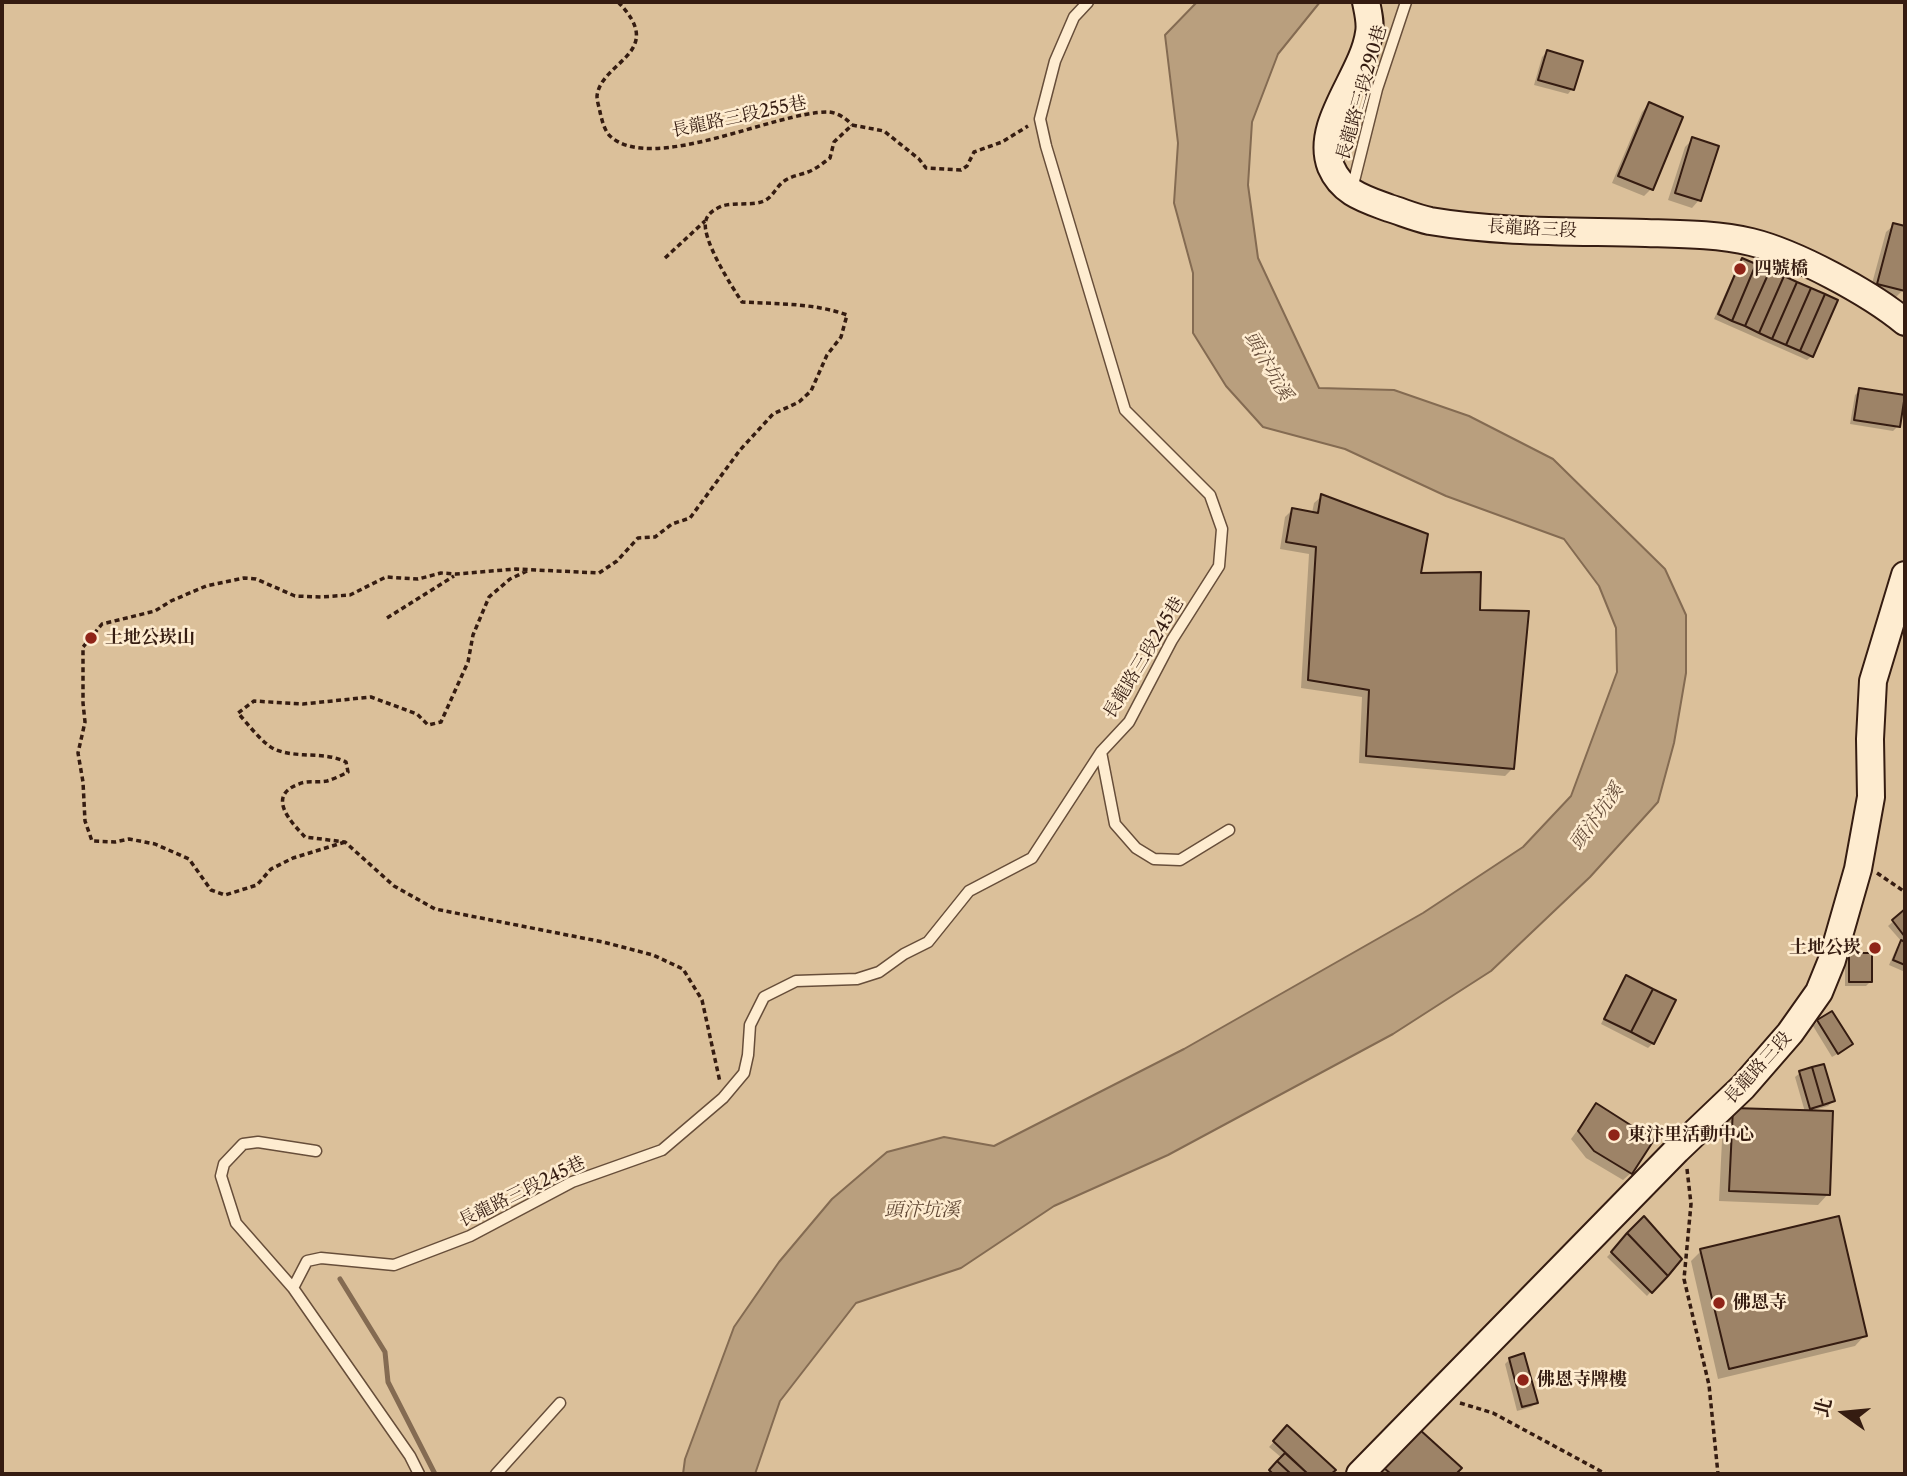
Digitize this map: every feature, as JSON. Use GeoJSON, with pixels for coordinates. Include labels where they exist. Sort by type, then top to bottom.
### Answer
{"type":"FeatureCollection","features":[{"type":"Feature","properties":{"kind":"main road"},"geometry":{"type":"LineString","coordinates":[[1351,193],[1339,181],[1331,166],[1328,137],[1334,117],[1363,58],[1370,31],[1366,2]]}},
{"type":"Feature","properties":{"kind":"main road","name":"長龍路三段"},"geometry":{"type":"LineString","coordinates":[[1351,193],[1427,220],[1503,229],[1700,234],[1753,242],[1832,276],[1890,310],[1905,323]]}},
{"type":"Feature","properties":{"kind":"main road","name":"長龍路三段"},"geometry":{"type":"LineString","coordinates":[[1360,1474],[1743,1087],[1790,1033],[1819,992],[1835,951],[1858,869],[1871,797],[1873,681],[1905,575]]}},
{"type":"Feature","properties":{"kind":"lane"},"geometry":{"type":"LineString","coordinates":[[1040,120],[1055,61],[1074,16],[1088,2]]}},
{"type":"Feature","properties":{"kind":"lane","name":"長龍路三段290巷"},"geometry":{"type":"LineString","coordinates":[[1351,193],[1377,89],[1406,2]]}},
{"type":"Feature","properties":{"kind":"lane","name":"長龍路三段245巷"},"geometry":{"type":"LineString","coordinates":[[293,1288],[307,1261],[321,1258],[394,1265],[470,1236],[572,1182],[662,1150],[723,1098],[744,1073],[750,1025],[764,998],[796,981],[857,979],[879,972],[904,954],[928,942],[969,891],[1032,858],[1101,752],[1129,722],[1172,640],[1219,565],[1222,529],[1210,495],[1125,410],[1040,120]]}},
{"type":"Feature","properties":{"kind":"lane"},"geometry":{"type":"LineString","coordinates":[[1101,752],[1115,824],[1136,848],[1154,859],[1180,860],[1229,830]]}},
{"type":"Feature","properties":{"kind":"lane"},"geometry":{"type":"LineString","coordinates":[[316,1151],[258,1142],[243,1144],[224,1164],[221,1176],[236,1223],[293,1288],[411,1456],[419,1474]]}},
{"type":"Feature","properties":{"kind":"lane"},"geometry":{"type":"LineString","coordinates":[[496,1474],[560,1403]]}},
{"type":"Feature","properties":{"kind":"path","name":"長龍路三段255巷"},"geometry":{"type":"LineString","coordinates":[[618,2],[634,27],[634,44],[625,59],[602,83],[597,97],[603,124],[610,136],[624,144],[639,148],[682,147],[829,112],[844,117],[852,125],[884,131],[919,159],[926,168],[961,170],[967,166],[974,152],[1002,142],[1040,120]]}},
{"type":"Feature","properties":{"kind":"path"},"geometry":{"type":"LineString","coordinates":[[665,258],[705,221],[711,212],[721,206],[763,201],[771,197],[782,182],[810,172],[830,158],[834,142],[852,125]]}},
{"type":"Feature","properties":{"kind":"path"},"geometry":{"type":"LineString","coordinates":[[345,842],[293,858],[271,869],[257,885],[225,895],[211,890],[189,859],[155,844],[129,839],[115,842],[92,841],[85,821],[78,753],[85,722],[83,647],[102,624],[155,611],[206,586],[244,578],[256,579],[295,596],[321,597],[350,595],[386,577],[418,579],[441,573],[456,575],[516,569],[599,573],[617,561],[638,538],[655,537],[672,524],[690,518],[746,443],[773,414],[799,402],[811,391],[827,355],[841,337],[848,315],[834,310],[797,305],[742,302],[709,242],[705,221]]}},
{"type":"Feature","properties":{"kind":"path"},"geometry":{"type":"LineString","coordinates":[[529,570],[510,579],[489,597],[473,635],[468,662],[441,722],[428,726],[417,714],[371,697],[303,704],[254,701],[238,713],[274,748],[304,755],[337,757],[346,762],[348,772],[328,781],[298,784],[285,794],[282,805],[285,815],[305,837],[345,842],[394,886],[435,909],[603,942],[653,955],[683,970],[702,1000],[723,1098]]}},
{"type":"Feature","properties":{"kind":"path"},"geometry":{"type":"LineString","coordinates":[[387,618],[456,575]]}},
{"type":"Feature","properties":{"kind":"path"},"geometry":{"type":"LineString","coordinates":[[1858,869],[1877,873],[1905,892]]}},
{"type":"Feature","properties":{"kind":"path"},"geometry":{"type":"LineString","coordinates":[[1685,1143],[1691,1204],[1684,1279],[1709,1385],[1718,1474]]}},
{"type":"Feature","properties":{"kind":"path"},"geometry":{"type":"LineString","coordinates":[[1437,1395],[1493,1413],[1606,1474]]}},
{"type":"Feature","properties":{"kind":"shaded area"},"geometry":{"type":"Polygon","coordinates":[[[2,2],[1905,2],[1905,1474],[2,1474],[2,2]]]}},
{"type":"Feature","properties":{"kind":"water","name":"頭汴坑溪"},"geometry":{"type":"Polygon","coordinates":[[[1197,2],[1320,2],[1278,54],[1252,122],[1248,185],[1258,258],[1319,388],[1394,390],[1469,416],[1553,459],[1665,569],[1686,615],[1686,673],[1674,743],[1658,802],[1590,877],[1491,971],[1393,1034],[1168,1155],[1054,1206],[961,1268],[856,1303],[780,1401],[755,1474],[683,1474],[685,1459],[734,1327],[779,1262],[832,1199],[887,1152],[944,1137],[994,1146],[1184,1049],[1423,913],[1523,847],[1571,796],[1617,672],[1616,628],[1599,586],[1564,539],[1446,496],[1345,449],[1263,427],[1226,386],[1193,333],[1193,273],[1174,203],[1178,143],[1165,35],[1197,2]]]}},
{"type":"Feature","properties":{"kind":"building"},"geometry":{"type":"Polygon","coordinates":[[[1547,50],[1583,61],[1574,90],[1538,80],[1547,50]]]}},
{"type":"Feature","properties":{"kind":"building"},"geometry":{"type":"Polygon","coordinates":[[[1649,102],[1683,117],[1653,190],[1618,176],[1649,102]]]}},
{"type":"Feature","properties":{"kind":"building"},"geometry":{"type":"Polygon","coordinates":[[[1692,137],[1719,146],[1701,201],[1675,193],[1692,137]]]}},
{"type":"Feature","properties":{"kind":"building"},"geometry":{"type":"Polygon","coordinates":[[[1893,223],[1905,226],[1905,291],[1877,284],[1893,223]]]}},
{"type":"Feature","properties":{"kind":"building"},"geometry":{"type":"Polygon","coordinates":[[[1742,258],[1756,264],[1732,321],[1718,314],[1742,258]]]}},
{"type":"Feature","properties":{"kind":"building"},"geometry":{"type":"Polygon","coordinates":[[[1756,264],[1770,270],[1745,326],[1732,321],[1756,264]]]}},
{"type":"Feature","properties":{"kind":"building"},"geometry":{"type":"Polygon","coordinates":[[[1770,270],[1784,276],[1759,333],[1745,326],[1770,270]]]}},
{"type":"Feature","properties":{"kind":"building"},"geometry":{"type":"Polygon","coordinates":[[[1784,276],[1797,282],[1772,339],[1759,333],[1784,276]]]}},
{"type":"Feature","properties":{"kind":"building"},"geometry":{"type":"Polygon","coordinates":[[[1797,282],[1811,288],[1786,345],[1772,339],[1797,282]]]}},
{"type":"Feature","properties":{"kind":"building"},"geometry":{"type":"Polygon","coordinates":[[[1811,288],[1825,294],[1800,351],[1786,345],[1811,288]]]}},
{"type":"Feature","properties":{"kind":"building"},"geometry":{"type":"Polygon","coordinates":[[[1825,294],[1838,300],[1813,357],[1800,351],[1825,294]]]}},
{"type":"Feature","properties":{"kind":"building"},"geometry":{"type":"Polygon","coordinates":[[[1859,388],[1905,395],[1900,427],[1854,420],[1859,388]]]}},
{"type":"Feature","properties":{"kind":"building"},"geometry":{"type":"Polygon","coordinates":[[[1321,494],[1428,534],[1421,573],[1481,572],[1480,610],[1529,611],[1514,769],[1366,756],[1369,690],[1308,680],[1316,547],[1286,542],[1292,508],[1318,513],[1321,494]]]}},
{"type":"Feature","properties":{"kind":"building"},"geometry":{"type":"Polygon","coordinates":[[[1905,909],[1905,937],[1892,920],[1905,909]]]}},
{"type":"Feature","properties":{"kind":"building"},"geometry":{"type":"Polygon","coordinates":[[[1901,940],[1905,942],[1905,965],[1893,960],[1901,940]]]}},
{"type":"Feature","properties":{"kind":"building"},"geometry":{"type":"Polygon","coordinates":[[[1849,953],[1872,953],[1872,982],[1849,982],[1849,953]]]}},
{"type":"Feature","properties":{"kind":"building"},"geometry":{"type":"Polygon","coordinates":[[[1626,975],[1653,989],[1631,1032],[1604,1019],[1626,975]]]}},
{"type":"Feature","properties":{"kind":"building"},"geometry":{"type":"Polygon","coordinates":[[[1653,989],[1676,1000],[1654,1044],[1631,1032],[1653,989]]]}},
{"type":"Feature","properties":{"kind":"building"},"geometry":{"type":"Polygon","coordinates":[[[1832,1011],[1853,1044],[1838,1054],[1817,1020],[1832,1011]]]}},
{"type":"Feature","properties":{"kind":"building"},"geometry":{"type":"Polygon","coordinates":[[[1824,1064],[1835,1101],[1823,1105],[1812,1067],[1824,1064]]]}},
{"type":"Feature","properties":{"kind":"building"},"geometry":{"type":"Polygon","coordinates":[[[1812,1067],[1823,1105],[1810,1109],[1799,1071],[1812,1067]]]}},
{"type":"Feature","properties":{"kind":"building","name":"東汴里活動中心"},"geometry":{"type":"Polygon","coordinates":[[[1596,1103],[1654,1140],[1632,1174],[1594,1151],[1578,1131],[1596,1103]]]}},
{"type":"Feature","properties":{"kind":"building"},"geometry":{"type":"Polygon","coordinates":[[[1733,1108],[1833,1111],[1830,1195],[1729,1191],[1733,1108]]]}},
{"type":"Feature","properties":{"kind":"building"},"geometry":{"type":"Polygon","coordinates":[[[1644,1216],[1682,1259],[1668,1276],[1627,1233],[1644,1216]]]}},
{"type":"Feature","properties":{"kind":"building"},"geometry":{"type":"Polygon","coordinates":[[[1839,1216],[1867,1336],[1729,1369],[1700,1249],[1839,1216]]]}},
{"type":"Feature","properties":{"kind":"building"},"geometry":{"type":"Polygon","coordinates":[[[1627,1233],[1668,1276],[1652,1293],[1611,1252],[1627,1233]]]}},
{"type":"Feature","properties":{"kind":"building","name":"佛恩寺牌樓"},"geometry":{"type":"Polygon","coordinates":[[[1524,1353],[1538,1403],[1522,1407],[1509,1358],[1524,1353]]]}},
{"type":"Feature","properties":{"kind":"building"},"geometry":{"type":"Polygon","coordinates":[[[1287,1425],[1336,1470],[1331,1474],[1308,1474],[1273,1441],[1287,1425]]]}},
{"type":"Feature","properties":{"kind":"building"},"geometry":{"type":"Polygon","coordinates":[[[1419,1429],[1462,1468],[1456,1474],[1391,1474],[1384,1468],[1419,1429]]]}},
{"type":"Feature","properties":{"kind":"building"},"geometry":{"type":"Polygon","coordinates":[[[1285,1453],[1308,1474],[1291,1474],[1277,1461],[1285,1453]]]}},
{"type":"Feature","properties":{"kind":"building"},"geometry":{"type":"Polygon","coordinates":[[[1277,1461],[1291,1474],[1273,1474],[1269,1470],[1277,1461]]]}},
{"type":"Feature","properties":{"kind":"waterway"},"geometry":{"type":"LineString","coordinates":[[340,1279],[385,1352],[388,1382],[435,1474]]}},
{"type":"Feature","properties":{"kind":"place","name":"四號橋"},"geometry":{"type":"Point","coordinates":[1740,269]}},
{"type":"Feature","properties":{"kind":"place","name":"土地公崁山"},"geometry":{"type":"Point","coordinates":[91,638]}},
{"type":"Feature","properties":{"kind":"place","name":"土地公崁"},"geometry":{"type":"Point","coordinates":[1875,948]}},
{"type":"Feature","properties":{"kind":"place","name":"東汴里活動中心"},"geometry":{"type":"Point","coordinates":[1614,1135]}},
{"type":"Feature","properties":{"kind":"place","name":"佛恩寺"},"geometry":{"type":"Point","coordinates":[1719,1303]}},
{"type":"Feature","properties":{"kind":"place","name":"佛恩寺牌樓"},"geometry":{"type":"Point","coordinates":[1523,1380]}}]}
